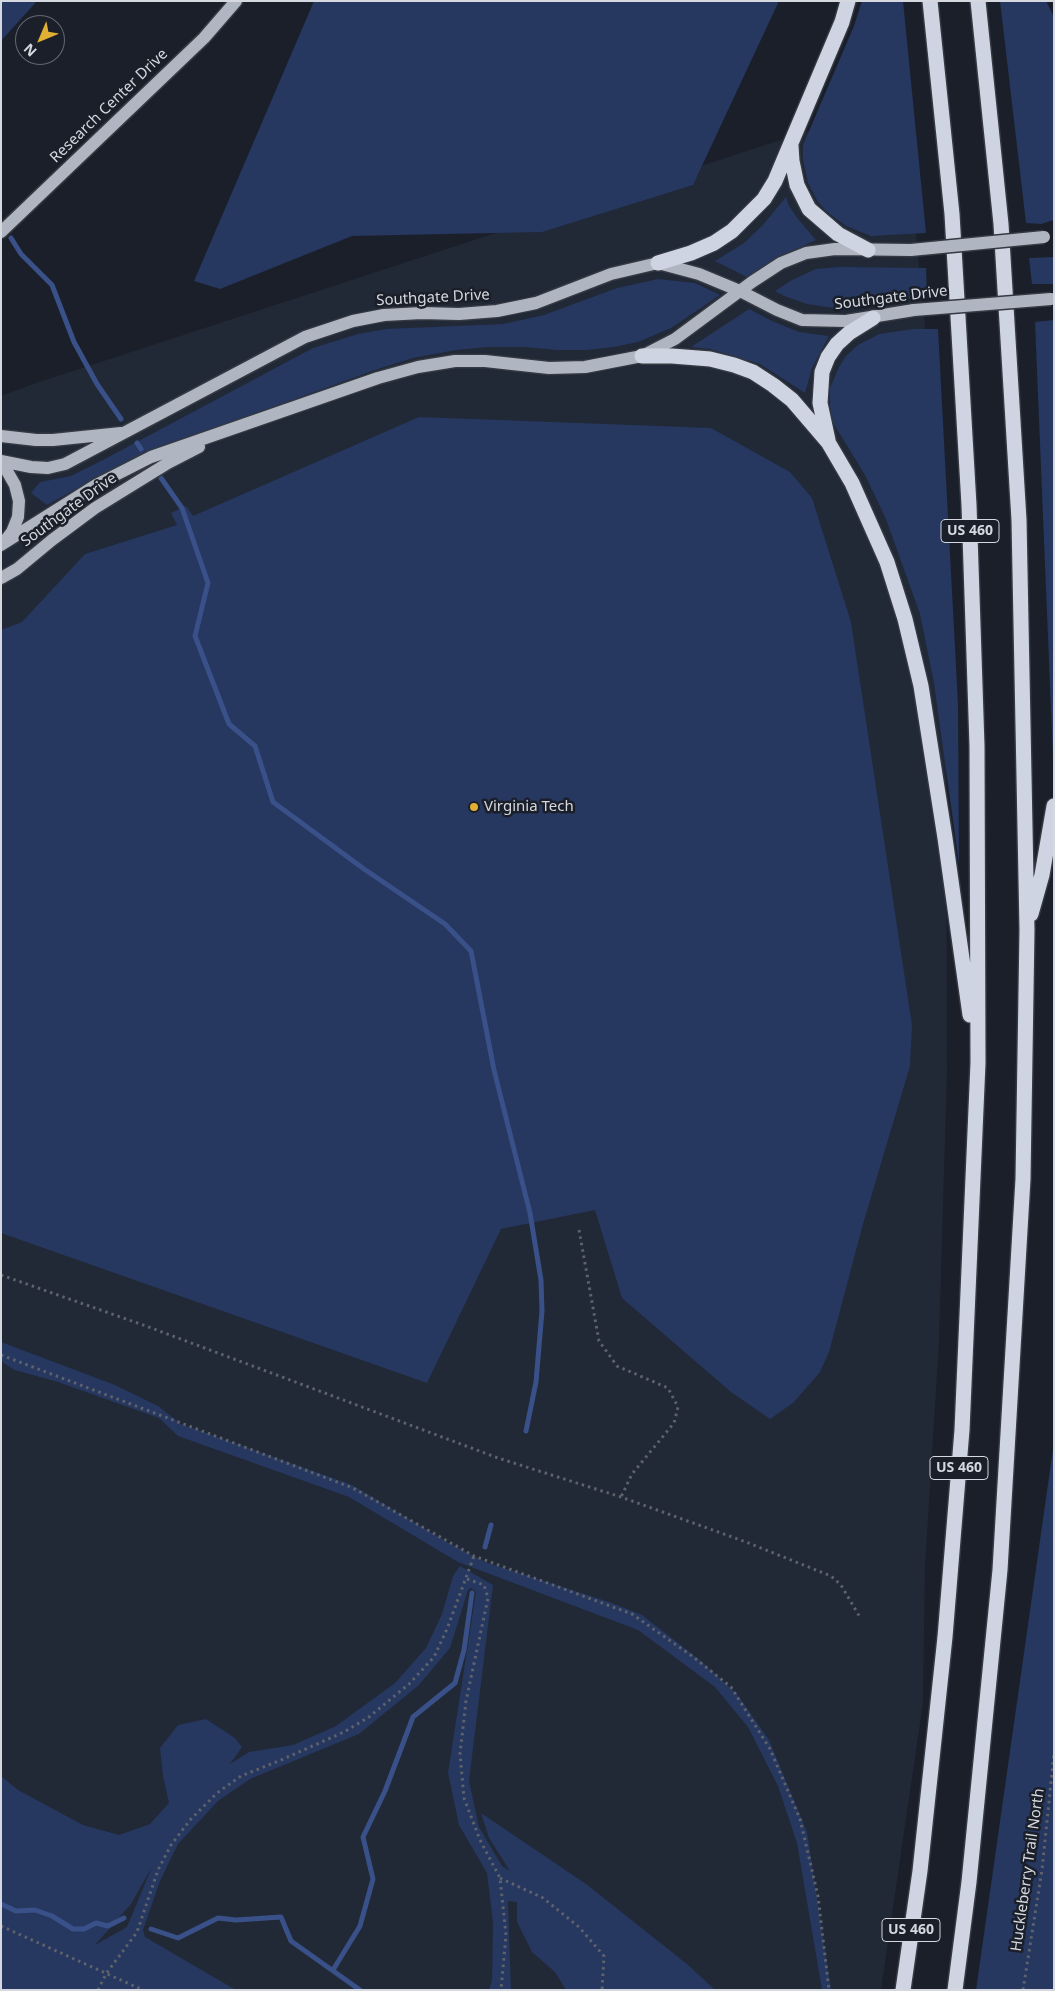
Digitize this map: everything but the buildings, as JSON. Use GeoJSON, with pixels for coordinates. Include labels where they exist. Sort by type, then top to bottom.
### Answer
{"type":"FeatureCollection","features":[{"type":"Feature","properties":{"kind":"highway"},"geometry":{"type":"LineString","coordinates":[[658,263],[691,253],[714,243],[749,216],[764,198],[775,181],[842,22],[848,1]]}},
{"type":"Feature","properties":{"kind":"highway","name":"US 460"},"geometry":{"type":"LineString","coordinates":[[903,1990],[920,1871],[943,1657],[962,1430],[978,1063],[977,746],[970,505],[952,214],[930,1]]}},
{"type":"Feature","properties":{"kind":"highway","name":"US 460"},"geometry":{"type":"LineString","coordinates":[[955,1990],[969,1882],[1000,1570],[1023,1179],[1027,930],[1018,510],[1002,224],[978,1]]}},
{"type":"Feature","properties":{"kind":"highway"},"geometry":{"type":"LineString","coordinates":[[791,142],[792,161],[797,186],[808,209],[838,234],[868,250]]}},
{"type":"Feature","properties":{"kind":"highway"},"geometry":{"type":"LineString","coordinates":[[828,442],[820,403],[822,372],[828,357],[837,344],[849,333],[873,318]]}},
{"type":"Feature","properties":{"kind":"highway"},"geometry":{"type":"LineString","coordinates":[[642,356],[710,359],[734,364],[753,372],[773,385],[792,400],[828,442],[852,483],[873,527],[887,562],[908,629],[924,705],[978,1063]]}},
{"type":"Feature","properties":{"kind":"highway"},"geometry":{"type":"LineString","coordinates":[[1027,930],[1042,875],[1054,806]]}},
{"type":"Feature","properties":{"kind":"main road","name":"Research Center Drive"},"geometry":{"type":"LineString","coordinates":[[1,232],[204,38],[236,1]]}},
{"type":"Feature","properties":{"kind":"main road","name":"Southgate Drive"},"geometry":{"type":"LineString","coordinates":[[1,545],[88,489],[151,457],[418,367],[455,361],[485,361],[550,368],[585,368],[642,356],[675,339],[781,263],[806,253],[835,248],[911,250],[1049,236]]}},
{"type":"Feature","properties":{"kind":"main road","name":"Southgate Drive"},"geometry":{"type":"LineString","coordinates":[[1,461],[31,467],[48,468],[65,464],[305,337],[353,321],[384,315],[422,312],[459,314],[498,311],[536,303],[611,274],[658,263],[699,274],[802,320],[838,322],[873,318],[914,310],[1052,299]]}},
{"type":"Feature","properties":{"kind":"main road","name":"Southgate Drive"},"geometry":{"type":"LineString","coordinates":[[1,578],[17,570],[52,540],[119,492],[168,463],[237,427]]}},
{"type":"Feature","properties":{"kind":"main road"},"geometry":{"type":"LineString","coordinates":[[1,436],[44,440],[126,433]]}},
{"type":"Feature","properties":{"kind":"main road","name":"Southgate Drive"},"geometry":{"type":"LineString","coordinates":[[1,466],[7,471],[15,485],[18,517],[12,532],[1,545]]}},
{"type":"Feature","properties":{"kind":"path"},"geometry":{"type":"LineString","coordinates":[[579,1230],[599,1341],[617,1366],[668,1388],[678,1407],[674,1423],[632,1474],[622,1497]]}},
{"type":"Feature","properties":{"kind":"path"},"geometry":{"type":"LineString","coordinates":[[1,1275],[146,1326],[498,1458],[622,1497],[746,1542],[831,1576],[841,1585],[861,1619]]}},
{"type":"Feature","properties":{"kind":"path"},"geometry":{"type":"LineString","coordinates":[[1,1355],[353,1488],[474,1556],[632,1614],[692,1656],[731,1687],[770,1749],[800,1819],[818,1896],[829,1990]]}},
{"type":"Feature","properties":{"kind":"path"},"geometry":{"type":"LineString","coordinates":[[98,1990],[106,1974],[137,1932],[158,1870],[171,1845],[190,1820],[217,1793],[240,1776],[344,1732],[369,1717],[409,1684],[434,1657],[467,1579],[474,1556]]}},
{"type":"Feature","properties":{"kind":"path"},"geometry":{"type":"LineString","coordinates":[[467,1579],[484,1586],[488,1598],[466,1701],[460,1754],[464,1798],[480,1840],[500,1878],[506,1935],[501,1990]]}},
{"type":"Feature","properties":{"kind":"path","name":"Huckleberry Trail North"},"geometry":{"type":"LineString","coordinates":[[1023,1990],[1042,1870],[1054,1753]]}},
{"type":"Feature","properties":{"kind":"path"},"geometry":{"type":"LineString","coordinates":[[500,1878],[543,1898],[579,1927],[604,1956],[602,1990]]}},
{"type":"Feature","properties":{"kind":"path"},"geometry":{"type":"LineString","coordinates":[[1,1926],[142,1990]]}},
{"type":"Feature","properties":{"kind":"shaded area"},"geometry":{"type":"Polygon","coordinates":[[[1,1],[37,1],[24,15],[15,15],[15,25],[1,41],[1,1]]]}},
{"type":"Feature","properties":{"kind":"shaded area"},"geometry":{"type":"Polygon","coordinates":[[[314,1],[779,1],[693,185],[542,232],[352,236],[220,289],[194,281],[314,1]]]}},
{"type":"Feature","properties":{"kind":"shaded area"},"geometry":{"type":"Polygon","coordinates":[[[862,1],[903,1],[926,233],[871,236],[846,226],[826,211],[818,202],[808,183],[803,160],[803,145],[854,26],[862,1]]]}},
{"type":"Feature","properties":{"kind":"shaded area"},"geometry":{"type":"Polygon","coordinates":[[[1000,1],[1046,1],[1054,17],[1054,220],[1041,224],[1026,223],[1000,1]]]}},
{"type":"Feature","properties":{"kind":"shaded area","name":"Virginia Tech"},"geometry":{"type":"Polygon","coordinates":[[[903,100],[946,543],[947,1071],[939,1343],[925,1566],[923,1703],[881,1990],[1,1990],[1,396],[903,100]]]}},
{"type":"Feature","properties":{"kind":"shaded area"},"geometry":{"type":"Polygon","coordinates":[[[786,197],[789,206],[798,219],[816,240],[777,258],[747,277],[715,261],[744,243],[762,226],[786,197]]]}},
{"type":"Feature","properties":{"kind":"shaded area"},"geometry":{"type":"Polygon","coordinates":[[[1054,257],[1054,284],[1032,284],[1029,258],[1054,257]]]}},
{"type":"Feature","properties":{"kind":"shaded area"},"geometry":{"type":"Polygon","coordinates":[[[839,267],[926,268],[927,296],[846,310],[807,304],[775,291],[792,280],[816,269],[839,267]]]}},
{"type":"Feature","properties":{"kind":"shaded area"},"geometry":{"type":"Polygon","coordinates":[[[658,279],[695,283],[720,295],[671,328],[638,342],[614,347],[587,350],[556,350],[525,347],[488,347],[456,350],[413,358],[149,452],[47,505],[31,493],[40,482],[71,476],[313,348],[358,334],[386,329],[503,324],[544,315],[617,288],[658,279]]]}},
{"type":"Feature","properties":{"kind":"shaded area"},"geometry":{"type":"Polygon","coordinates":[[[749,309],[799,332],[829,336],[812,368],[805,393],[760,364],[710,349],[691,347],[749,309]]]}},
{"type":"Feature","properties":{"kind":"shaded area"},"geometry":{"type":"Polygon","coordinates":[[[1054,320],[1054,754],[1053,759],[1035,322],[1054,320]]]}},
{"type":"Feature","properties":{"kind":"shaded area"},"geometry":{"type":"Polygon","coordinates":[[[913,329],[938,329],[958,704],[959,864],[934,683],[920,614],[886,519],[865,475],[832,421],[830,405],[830,388],[839,367],[846,356],[858,345],[879,334],[913,329]]]}},
{"type":"Feature","properties":{"kind":"shaded area"},"geometry":{"type":"Polygon","coordinates":[[[419,417],[711,428],[790,472],[812,498],[851,622],[912,1025],[910,1066],[863,1224],[829,1352],[820,1372],[793,1403],[770,1419],[731,1392],[622,1298],[595,1210],[501,1229],[427,1383],[1,1233],[1,630],[22,622],[85,554],[177,525],[171,513],[186,506],[193,516],[419,417]]]}},
{"type":"Feature","properties":{"kind":"shaded area"},"geometry":{"type":"Polygon","coordinates":[[[1,1342],[115,1385],[158,1406],[181,1424],[352,1485],[447,1542],[485,1562],[612,1603],[642,1615],[701,1661],[737,1694],[769,1740],[807,1832],[831,1990],[822,1990],[797,1843],[778,1786],[748,1727],[715,1687],[638,1630],[458,1562],[349,1497],[178,1436],[159,1418],[55,1381],[14,1370],[1,1361],[1,1342]]]}},
{"type":"Feature","properties":{"kind":"shaded area"},"geometry":{"type":"Polygon","coordinates":[[[1054,1442],[1054,1990],[976,1990],[1054,1442]]]}},
{"type":"Feature","properties":{"kind":"shaded area"},"geometry":{"type":"Polygon","coordinates":[[[460,1566],[493,1585],[469,1781],[479,1827],[502,1866],[510,1871],[489,1838],[481,1813],[586,1884],[687,1964],[715,1990],[566,1990],[555,1972],[532,1952],[517,1922],[517,1902],[508,1901],[511,1990],[489,1990],[492,1980],[493,1923],[487,1873],[459,1825],[448,1773],[476,1592],[471,1588],[468,1590],[450,1648],[419,1685],[359,1734],[250,1779],[218,1801],[178,1844],[160,1881],[143,1930],[145,1937],[236,1990],[1,1990],[1,1776],[18,1790],[83,1825],[119,1835],[150,1824],[169,1803],[163,1776],[160,1748],[178,1725],[206,1719],[235,1738],[242,1747],[230,1764],[249,1752],[293,1745],[336,1726],[395,1683],[426,1648],[442,1614],[453,1576],[460,1566]],[[152,1867],[131,1904],[95,1945],[127,1927],[152,1867]]]}},
{"type":"Feature","properties":{"kind":"waterway"},"geometry":{"type":"LineString","coordinates":[[11,238],[21,254],[52,285],[74,342],[97,384],[121,419]]}},
{"type":"Feature","properties":{"kind":"waterway"},"geometry":{"type":"LineString","coordinates":[[137,443],[141,449]]}},
{"type":"Feature","properties":{"kind":"waterway"},"geometry":{"type":"LineString","coordinates":[[161,478],[182,508],[208,583],[195,636],[229,724],[255,746],[273,802],[364,869],[445,924],[471,951],[494,1070],[530,1213],[541,1280],[542,1311],[536,1382],[526,1431]]}},
{"type":"Feature","properties":{"kind":"waterway"},"geometry":{"type":"LineString","coordinates":[[485,1547],[491,1525]]}},
{"type":"Feature","properties":{"kind":"waterway"},"geometry":{"type":"LineString","coordinates":[[333,1970],[360,1926],[373,1879],[363,1837],[385,1791],[413,1717],[455,1683],[464,1650],[472,1593]]}},
{"type":"Feature","properties":{"kind":"waterway"},"geometry":{"type":"LineString","coordinates":[[1,1904],[16,1911],[35,1910],[52,1916],[73,1929],[84,1929],[96,1923],[108,1926],[124,1918]]}},
{"type":"Feature","properties":{"kind":"waterway"},"geometry":{"type":"LineString","coordinates":[[151,1929],[178,1938],[218,1918],[236,1920],[281,1917],[291,1941],[360,1990]]}},
{"type":"Feature","properties":{"kind":"place","name":"Virginia Tech"},"geometry":{"type":"Point","coordinates":[474,807]}}]}
